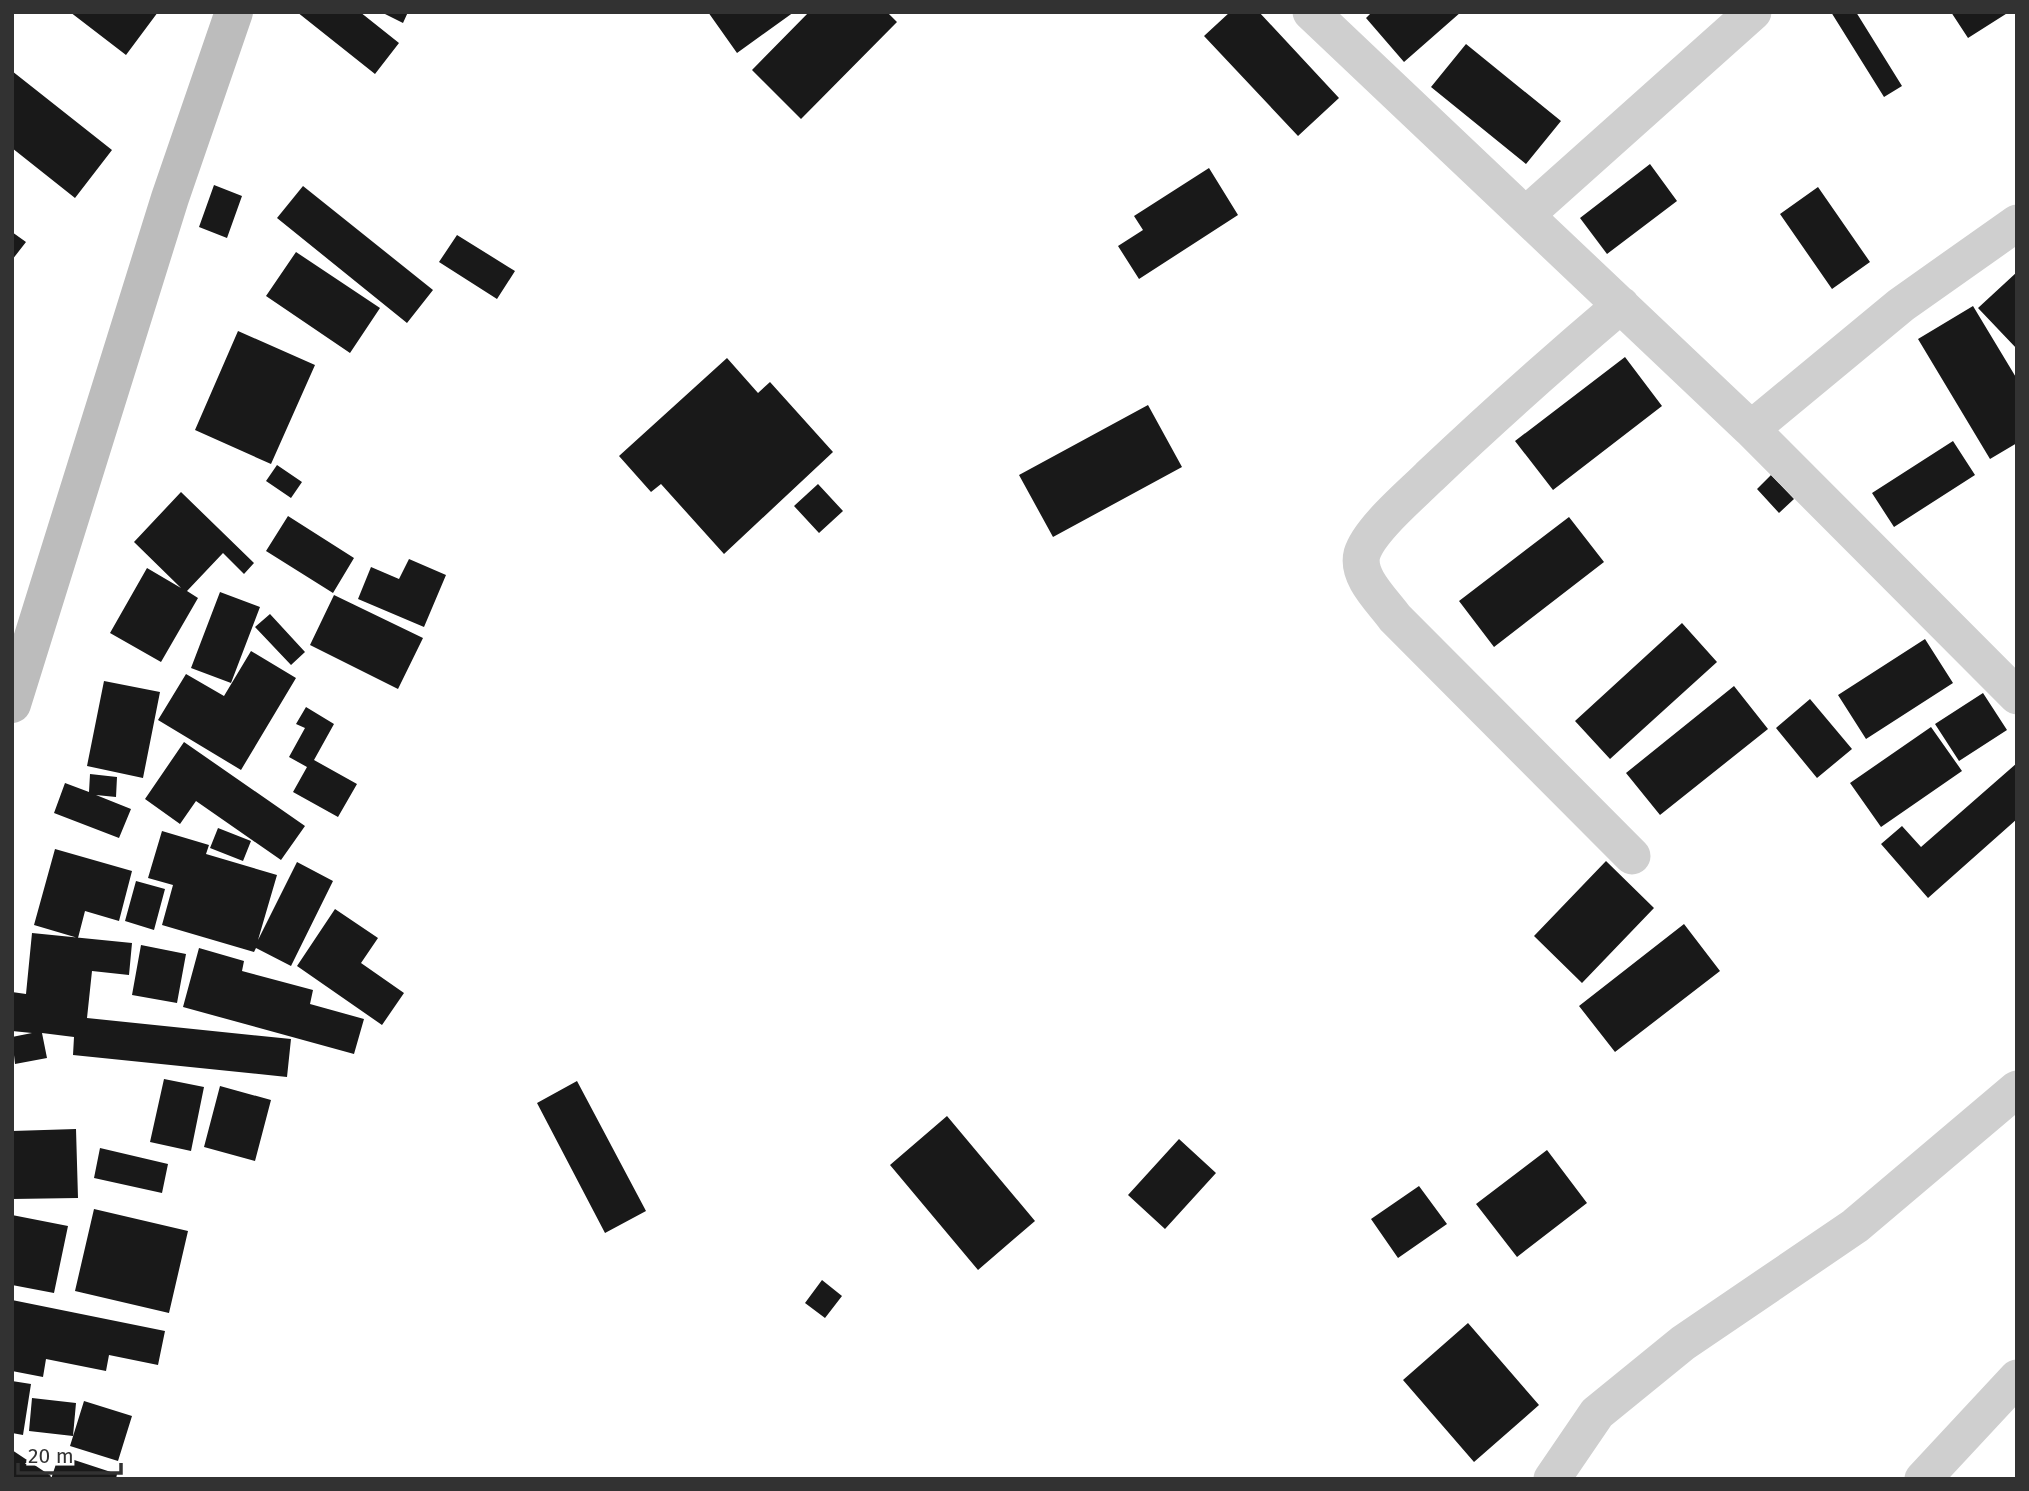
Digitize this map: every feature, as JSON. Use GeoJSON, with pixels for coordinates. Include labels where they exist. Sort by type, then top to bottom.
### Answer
{"type":"FeatureCollection","features":[{"type":"Feature","properties":{"kind":"street"},"geometry":{"type":"LineString","coordinates":[[12,705],[170,198],[234,12]]}},
{"type":"Feature","properties":{"kind":"street"},"geometry":{"type":"LineString","coordinates":[[1311,12],[1751,429],[2017,696]]}},
{"type":"Feature","properties":{"kind":"street"},"geometry":{"type":"LineString","coordinates":[[1527,214],[1753,12]]}},
{"type":"Feature","properties":{"kind":"street"},"geometry":{"type":"LineString","coordinates":[[1751,429],[1901,305],[2017,223]]}},
{"type":"Feature","properties":{"kind":"street"},"geometry":{"type":"LineString","coordinates":[[1621,305],[1465,443],[1391,513],[1362,554],[1362,573],[1395,618],[1632,856]]}},
{"type":"Feature","properties":{"kind":"street"},"geometry":{"type":"LineString","coordinates":[[1553,1479],[1597,1413],[1683,1343],[1855,1226],[2017,1089]]}},
{"type":"Feature","properties":{"kind":"street"},"geometry":{"type":"LineString","coordinates":[[1923,1479],[2017,1378]]}},
{"type":"Feature","properties":{"kind":"building"},"geometry":{"type":"Polygon","coordinates":[[[70,12],[158,12],[126,55],[70,12]]]}},
{"type":"Feature","properties":{"kind":"building"},"geometry":{"type":"Polygon","coordinates":[[[297,12],[360,12],[399,43],[375,74],[297,12]]]}},
{"type":"Feature","properties":{"kind":"building"},"geometry":{"type":"Polygon","coordinates":[[[381,12],[408,12],[403,23],[381,12]]]}},
{"type":"Feature","properties":{"kind":"building"},"geometry":{"type":"Polygon","coordinates":[[[708,12],[794,12],[737,53],[708,12]]]}},
{"type":"Feature","properties":{"kind":"building"},"geometry":{"type":"Polygon","coordinates":[[[809,12],[887,12],[897,22],[801,119],[752,70],[809,12]]]}},
{"type":"Feature","properties":{"kind":"building"},"geometry":{"type":"Polygon","coordinates":[[[1230,12],[1259,12],[1339,98],[1298,136],[1204,36],[1230,12]]]}},
{"type":"Feature","properties":{"kind":"building"},"geometry":{"type":"Polygon","coordinates":[[[1372,12],[1461,12],[1404,62],[1366,18],[1372,12]]]}},
{"type":"Feature","properties":{"kind":"building"},"geometry":{"type":"Polygon","coordinates":[[[1831,12],[1856,12],[1902,86],[1884,97],[1831,12]]]}},
{"type":"Feature","properties":{"kind":"building"},"geometry":{"type":"Polygon","coordinates":[[[1951,12],[2009,12],[1968,38],[1951,12]]]}},
{"type":"Feature","properties":{"kind":"building"},"geometry":{"type":"Polygon","coordinates":[[[1466,44],[1561,121],[1526,164],[1431,87],[1466,44]]]}},
{"type":"Feature","properties":{"kind":"building"},"geometry":{"type":"Polygon","coordinates":[[[12,71],[112,150],[75,198],[12,148],[12,71]]]}},
{"type":"Feature","properties":{"kind":"building"},"geometry":{"type":"Polygon","coordinates":[[[1650,164],[1677,201],[1607,254],[1580,218],[1650,164]]]}},
{"type":"Feature","properties":{"kind":"building"},"geometry":{"type":"Polygon","coordinates":[[[1209,168],[1238,215],[1139,279],[1118,246],[1143,230],[1134,216],[1209,168]]]}},
{"type":"Feature","properties":{"kind":"building"},"geometry":{"type":"Polygon","coordinates":[[[214,185],[242,196],[227,238],[199,227],[214,185]]]}},
{"type":"Feature","properties":{"kind":"building"},"geometry":{"type":"Polygon","coordinates":[[[303,186],[433,290],[407,323],[277,218],[303,186]]]}},
{"type":"Feature","properties":{"kind":"building"},"geometry":{"type":"Polygon","coordinates":[[[1818,187],[1870,262],[1832,289],[1780,214],[1818,187]]]}},
{"type":"Feature","properties":{"kind":"building"},"geometry":{"type":"Polygon","coordinates":[[[12,232],[26,242],[12,260],[12,232]]]}},
{"type":"Feature","properties":{"kind":"building"},"geometry":{"type":"Polygon","coordinates":[[[457,235],[515,271],[497,299],[439,262],[457,235]]]}},
{"type":"Feature","properties":{"kind":"building"},"geometry":{"type":"Polygon","coordinates":[[[296,252],[380,308],[350,353],[266,296],[296,252]]]}},
{"type":"Feature","properties":{"kind":"building"},"geometry":{"type":"Polygon","coordinates":[[[2017,272],[2017,349],[1978,308],[2017,272]]]}},
{"type":"Feature","properties":{"kind":"building"},"geometry":{"type":"Polygon","coordinates":[[[1973,306],[2017,379],[2017,443],[1990,459],[1918,339],[1973,306]]]}},
{"type":"Feature","properties":{"kind":"building"},"geometry":{"type":"Polygon","coordinates":[[[238,331],[315,365],[271,464],[195,430],[238,331]]]}},
{"type":"Feature","properties":{"kind":"building"},"geometry":{"type":"Polygon","coordinates":[[[1625,357],[1662,406],[1553,490],[1515,441],[1625,357]]]}},
{"type":"Feature","properties":{"kind":"building"},"geometry":{"type":"Polygon","coordinates":[[[727,358],[758,393],[770,382],[833,452],[724,554],[661,484],[651,492],[619,456],[727,358]]]}},
{"type":"Feature","properties":{"kind":"building"},"geometry":{"type":"Polygon","coordinates":[[[1148,405],[1182,467],[1053,537],[1019,475],[1148,405]]]}},
{"type":"Feature","properties":{"kind":"building"},"geometry":{"type":"Polygon","coordinates":[[[1953,441],[1975,475],[1894,527],[1872,493],[1953,441]]]}},
{"type":"Feature","properties":{"kind":"building"},"geometry":{"type":"Polygon","coordinates":[[[277,465],[302,482],[291,498],[266,481],[277,465]]]}},
{"type":"Feature","properties":{"kind":"building"},"geometry":{"type":"Polygon","coordinates":[[[1771,475],[1794,499],[1779,513],[1757,489],[1771,475]]]}},
{"type":"Feature","properties":{"kind":"building"},"geometry":{"type":"Polygon","coordinates":[[[818,484],[843,511],[819,533],[794,506],[818,484]]]}},
{"type":"Feature","properties":{"kind":"building"},"geometry":{"type":"Polygon","coordinates":[[[181,492],[254,563],[244,574],[223,553],[187,591],[198,598],[161,662],[110,633],[147,568],[181,588],[134,542],[181,492]]]}},
{"type":"Feature","properties":{"kind":"building"},"geometry":{"type":"Polygon","coordinates":[[[288,516],[354,558],[333,593],[266,551],[288,516]]]}},
{"type":"Feature","properties":{"kind":"building"},"geometry":{"type":"Polygon","coordinates":[[[1569,517],[1604,562],[1494,647],[1459,601],[1569,517]]]}},
{"type":"Feature","properties":{"kind":"building"},"geometry":{"type":"Polygon","coordinates":[[[409,559],[446,575],[424,627],[358,599],[371,567],[399,579],[409,559]]]}},
{"type":"Feature","properties":{"kind":"building"},"geometry":{"type":"Polygon","coordinates":[[[220,592],[260,607],[231,683],[191,668],[220,592]]]}},
{"type":"Feature","properties":{"kind":"building"},"geometry":{"type":"Polygon","coordinates":[[[334,595],[423,638],[398,689],[310,645],[334,595]]]}},
{"type":"Feature","properties":{"kind":"building"},"geometry":{"type":"Polygon","coordinates":[[[270,614],[305,652],[291,665],[255,627],[270,614]]]}},
{"type":"Feature","properties":{"kind":"building"},"geometry":{"type":"Polygon","coordinates":[[[1682,623],[1717,662],[1610,759],[1575,721],[1682,623]]]}},
{"type":"Feature","properties":{"kind":"building"},"geometry":{"type":"Polygon","coordinates":[[[1925,639],[1953,683],[1866,739],[1838,695],[1925,639]]]}},
{"type":"Feature","properties":{"kind":"building"},"geometry":{"type":"Polygon","coordinates":[[[251,651],[296,678],[241,770],[158,720],[186,674],[224,696],[251,651]]]}},
{"type":"Feature","properties":{"kind":"building"},"geometry":{"type":"Polygon","coordinates":[[[104,681],[160,692],[143,778],[87,766],[104,681]]]}},
{"type":"Feature","properties":{"kind":"building"},"geometry":{"type":"Polygon","coordinates":[[[1734,686],[1768,729],[1660,815],[1626,773],[1734,686]]]}},
{"type":"Feature","properties":{"kind":"building"},"geometry":{"type":"Polygon","coordinates":[[[1983,693],[2007,730],[1959,761],[1935,724],[1983,693]]]}},
{"type":"Feature","properties":{"kind":"building"},"geometry":{"type":"Polygon","coordinates":[[[1810,699],[1852,749],[1817,778],[1776,728],[1810,699]]]}},
{"type":"Feature","properties":{"kind":"building"},"geometry":{"type":"Polygon","coordinates":[[[306,707],[334,724],[314,760],[357,784],[338,817],[293,792],[307,767],[289,757],[305,728],[296,724],[306,707]]]}},
{"type":"Feature","properties":{"kind":"building"},"geometry":{"type":"Polygon","coordinates":[[[1931,727],[1962,771],[1881,827],[1850,783],[1931,727]]]}},
{"type":"Feature","properties":{"kind":"building"},"geometry":{"type":"Polygon","coordinates":[[[184,742],[305,826],[281,860],[196,801],[180,824],[145,799],[184,742]]]}},
{"type":"Feature","properties":{"kind":"building"},"geometry":{"type":"Polygon","coordinates":[[[2017,763],[2017,819],[1928,898],[1881,844],[1902,826],[1921,847],[2017,763]]]}},
{"type":"Feature","properties":{"kind":"building"},"geometry":{"type":"Polygon","coordinates":[[[90,774],[117,777],[116,797],[96,795],[131,809],[119,838],[54,813],[65,783],[89,792],[90,774]]]}},
{"type":"Feature","properties":{"kind":"building"},"geometry":{"type":"Polygon","coordinates":[[[218,828],[251,841],[243,861],[210,848],[218,828]]]}},
{"type":"Feature","properties":{"kind":"building"},"geometry":{"type":"Polygon","coordinates":[[[162,831],[209,845],[206,854],[277,875],[258,940],[297,862],[333,881],[291,966],[256,948],[254,952],[162,925],[173,885],[148,878],[162,831]]]}},
{"type":"Feature","properties":{"kind":"building"},"geometry":{"type":"Polygon","coordinates":[[[55,849],[132,871],[119,921],[85,911],[78,938],[34,925],[55,849]]]}},
{"type":"Feature","properties":{"kind":"building"},"geometry":{"type":"Polygon","coordinates":[[[1606,861],[1654,908],[1582,983],[1534,936],[1606,861]]]}},
{"type":"Feature","properties":{"kind":"building"},"geometry":{"type":"Polygon","coordinates":[[[136,881],[165,889],[154,930],[125,921],[136,881]]]}},
{"type":"Feature","properties":{"kind":"building"},"geometry":{"type":"Polygon","coordinates":[[[335,909],[378,938],[361,963],[404,993],[382,1025],[297,966],[335,909]]]}},
{"type":"Feature","properties":{"kind":"building"},"geometry":{"type":"Polygon","coordinates":[[[1684,924],[1720,971],[1615,1052],[1579,1006],[1684,924]]]}},
{"type":"Feature","properties":{"kind":"building"},"geometry":{"type":"Polygon","coordinates":[[[32,933],[132,943],[129,975],[92,971],[87,1018],[291,1039],[287,1077],[73,1055],[74,1037],[42,1033],[47,1058],[15,1064],[12,1037],[32,1033],[12,1031],[12,992],[26,994],[32,933]]]}},
{"type":"Feature","properties":{"kind":"building"},"geometry":{"type":"Polygon","coordinates":[[[141,945],[186,954],[177,1003],[132,995],[141,945]]]}},
{"type":"Feature","properties":{"kind":"building"},"geometry":{"type":"Polygon","coordinates":[[[199,948],[244,961],[242,971],[313,990],[310,1004],[364,1019],[354,1054],[183,1007],[199,948]]]}},
{"type":"Feature","properties":{"kind":"building"},"geometry":{"type":"Polygon","coordinates":[[[164,1079],[204,1087],[191,1151],[150,1142],[164,1079]]]}},
{"type":"Feature","properties":{"kind":"building"},"geometry":{"type":"Polygon","coordinates":[[[577,1081],[646,1211],[605,1233],[537,1103],[577,1081]]]}},
{"type":"Feature","properties":{"kind":"building"},"geometry":{"type":"Polygon","coordinates":[[[220,1086],[271,1100],[255,1161],[204,1147],[220,1086]]]}},
{"type":"Feature","properties":{"kind":"building"},"geometry":{"type":"Polygon","coordinates":[[[947,1116],[1035,1221],[978,1270],[890,1165],[947,1116]]]}},
{"type":"Feature","properties":{"kind":"building"},"geometry":{"type":"Polygon","coordinates":[[[76,1129],[78,1198],[12,1199],[12,1131],[76,1129]]]}},
{"type":"Feature","properties":{"kind":"building"},"geometry":{"type":"Polygon","coordinates":[[[1179,1139],[1216,1173],[1165,1229],[1128,1195],[1179,1139]]]}},
{"type":"Feature","properties":{"kind":"building"},"geometry":{"type":"Polygon","coordinates":[[[100,1148],[168,1164],[162,1193],[94,1178],[100,1148]]]}},
{"type":"Feature","properties":{"kind":"building"},"geometry":{"type":"Polygon","coordinates":[[[1547,1150],[1587,1203],[1517,1257],[1476,1204],[1547,1150]]]}},
{"type":"Feature","properties":{"kind":"building"},"geometry":{"type":"Polygon","coordinates":[[[1419,1186],[1447,1224],[1398,1258],[1371,1219],[1419,1186]]]}},
{"type":"Feature","properties":{"kind":"building"},"geometry":{"type":"Polygon","coordinates":[[[94,1209],[188,1231],[169,1313],[75,1291],[94,1209]]]}},
{"type":"Feature","properties":{"kind":"building"},"geometry":{"type":"Polygon","coordinates":[[[12,1215],[68,1226],[54,1293],[12,1285],[12,1215]]]}},
{"type":"Feature","properties":{"kind":"building"},"geometry":{"type":"Polygon","coordinates":[[[822,1280],[842,1296],[825,1318],[805,1303],[822,1280]]]}},
{"type":"Feature","properties":{"kind":"building"},"geometry":{"type":"Polygon","coordinates":[[[12,1300],[165,1331],[158,1365],[109,1355],[106,1371],[46,1359],[43,1377],[12,1371],[12,1300]]]}},
{"type":"Feature","properties":{"kind":"building"},"geometry":{"type":"Polygon","coordinates":[[[1468,1323],[1539,1405],[1474,1462],[1403,1380],[1468,1323]]]}},
{"type":"Feature","properties":{"kind":"building"},"geometry":{"type":"Polygon","coordinates":[[[12,1381],[31,1384],[23,1435],[12,1433],[12,1381]]]}},
{"type":"Feature","properties":{"kind":"building"},"geometry":{"type":"Polygon","coordinates":[[[32,1398],[76,1403],[73,1436],[29,1431],[32,1398]]]}},
{"type":"Feature","properties":{"kind":"building"},"geometry":{"type":"Polygon","coordinates":[[[84,1401],[132,1416],[118,1461],[70,1446],[84,1401]]]}},
{"type":"Feature","properties":{"kind":"building"},"geometry":{"type":"Polygon","coordinates":[[[12,1450],[51,1476],[49,1479],[12,1479],[12,1450]]]}},
{"type":"Feature","properties":{"kind":"building"},"geometry":{"type":"Polygon","coordinates":[[[59,1455],[117,1474],[116,1479],[51,1479],[59,1455]]]}}]}
